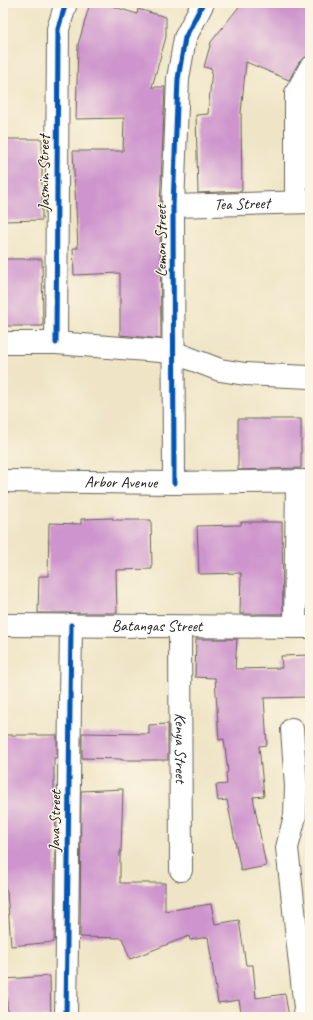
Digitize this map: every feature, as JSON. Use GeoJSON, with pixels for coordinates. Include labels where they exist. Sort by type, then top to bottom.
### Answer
{"type":"FeatureCollection","features":[{"type":"Feature","properties":{"kind":"street","name":"Jasmin Street"},"geometry":{"type":"LineString","coordinates":[[56,343],[58,29],[66,3]]}},
{"type":"Feature","properties":{"kind":"street","name":"Lemon Street"},"geometry":{"type":"LineString","coordinates":[[174,483],[173,206],[178,79],[185,38],[203,3]]}},
{"type":"Feature","properties":{"kind":"street"},"geometry":{"type":"LineString","coordinates":[[303,202],[296,93],[310,68]]}},
{"type":"Feature","properties":{"kind":"street","name":"Tea Street"},"geometry":{"type":"LineString","coordinates":[[173,206],[303,202]]}},
{"type":"Feature","properties":{"kind":"street"},"geometry":{"type":"LineString","coordinates":[[3,343],[56,343],[173,352],[220,370],[245,374],[310,377]]}},
{"type":"Feature","properties":{"kind":"street","name":"Arbor Avenue"},"geometry":{"type":"LineString","coordinates":[[3,481],[174,483],[303,481]]}},
{"type":"Feature","properties":{"kind":"street"},"geometry":{"type":"LineString","coordinates":[[303,481],[303,627]]}},
{"type":"Feature","properties":{"kind":"street","name":"Batangas Street"},"geometry":{"type":"LineString","coordinates":[[3,625],[303,627]]}},
{"type":"Feature","properties":{"kind":"street","name":"Java Street"},"geometry":{"type":"LineString","coordinates":[[66,1017],[71,625]]}},
{"type":"Feature","properties":{"kind":"street","name":"Kenya Street"},"geometry":{"type":"LineString","coordinates":[[180,627],[181,870]]}},
{"type":"Feature","properties":{"kind":"street"},"geometry":{"type":"LineString","coordinates":[[292,729],[296,786],[296,816],[287,848],[306,1017]]}},
{"type":"Feature","properties":{"kind":"building"},"geometry":{"type":"Polygon","coordinates":[[[90,3],[102,3],[137,14],[138,9],[166,17],[166,37],[152,87],[165,87],[160,206],[161,339],[120,335],[120,273],[74,275],[73,248],[78,248],[73,151],[123,151],[124,118],[76,119],[78,45],[90,3]]]}},
{"type":"Feature","properties":{"kind":"building"},"geometry":{"type":"Polygon","coordinates":[[[242,3],[310,3],[310,54],[299,62],[289,80],[246,62],[241,113],[242,191],[198,193],[196,115],[208,114],[212,69],[204,67],[211,42],[242,3]]]}},
{"type":"Feature","properties":{"kind":"building"},"geometry":{"type":"Polygon","coordinates":[[[6,139],[42,139],[42,220],[3,221],[3,179],[6,179],[6,139]]]}},
{"type":"Feature","properties":{"kind":"building"},"geometry":{"type":"Polygon","coordinates":[[[3,259],[42,259],[43,326],[3,326],[3,259]]]}},
{"type":"Feature","properties":{"kind":"building"},"geometry":{"type":"Polygon","coordinates":[[[238,419],[301,419],[301,468],[238,470],[238,419]]]}},
{"type":"Feature","properties":{"kind":"building"},"geometry":{"type":"Polygon","coordinates":[[[113,518],[113,520],[151,520],[152,569],[116,570],[117,613],[38,613],[39,576],[48,576],[49,523],[81,524],[81,519],[113,518]]]}},
{"type":"Feature","properties":{"kind":"building"},"geometry":{"type":"Polygon","coordinates":[[[241,522],[282,522],[283,614],[240,614],[241,573],[199,574],[197,526],[241,525],[241,522]]]}},
{"type":"Feature","properties":{"kind":"building"},"geometry":{"type":"Polygon","coordinates":[[[308,559],[310,559],[310,596],[308,596],[308,559]]]}},
{"type":"Feature","properties":{"kind":"building"},"geometry":{"type":"Polygon","coordinates":[[[196,639],[237,639],[235,669],[282,668],[281,656],[310,655],[310,697],[264,698],[267,745],[259,746],[264,796],[253,797],[266,866],[241,871],[227,800],[218,801],[216,785],[227,784],[226,773],[228,772],[224,739],[219,740],[215,678],[195,677],[196,639]]]}},
{"type":"Feature","properties":{"kind":"building"},"geometry":{"type":"Polygon","coordinates":[[[168,724],[168,760],[82,758],[82,733],[149,734],[149,725],[168,724]]]}},
{"type":"Feature","properties":{"kind":"building"},"geometry":{"type":"Polygon","coordinates":[[[3,735],[57,735],[57,758],[54,758],[54,792],[56,792],[54,942],[11,946],[7,891],[5,891],[3,735]]]}},
{"type":"Feature","properties":{"kind":"building"},"geometry":{"type":"Polygon","coordinates":[[[123,789],[120,883],[165,883],[165,911],[211,904],[215,924],[239,920],[246,965],[253,965],[256,998],[285,994],[289,1017],[242,1017],[239,1000],[218,1003],[208,937],[190,940],[189,936],[130,959],[122,938],[80,937],[81,791],[123,789]]]}},
{"type":"Feature","properties":{"kind":"building"},"geometry":{"type":"Polygon","coordinates":[[[50,976],[51,1017],[8,1017],[5,979],[50,976]]]}},
{"type":"Feature","properties":{"kind":"cycle path"},"geometry":{"type":"LineString","coordinates":[[56,343],[58,29],[66,3]]}},
{"type":"Feature","properties":{"kind":"cycle path"},"geometry":{"type":"LineString","coordinates":[[174,483],[173,206],[178,79],[185,38],[203,3]]}},
{"type":"Feature","properties":{"kind":"cycle path"},"geometry":{"type":"LineString","coordinates":[[66,1017],[71,625]]}}]}
